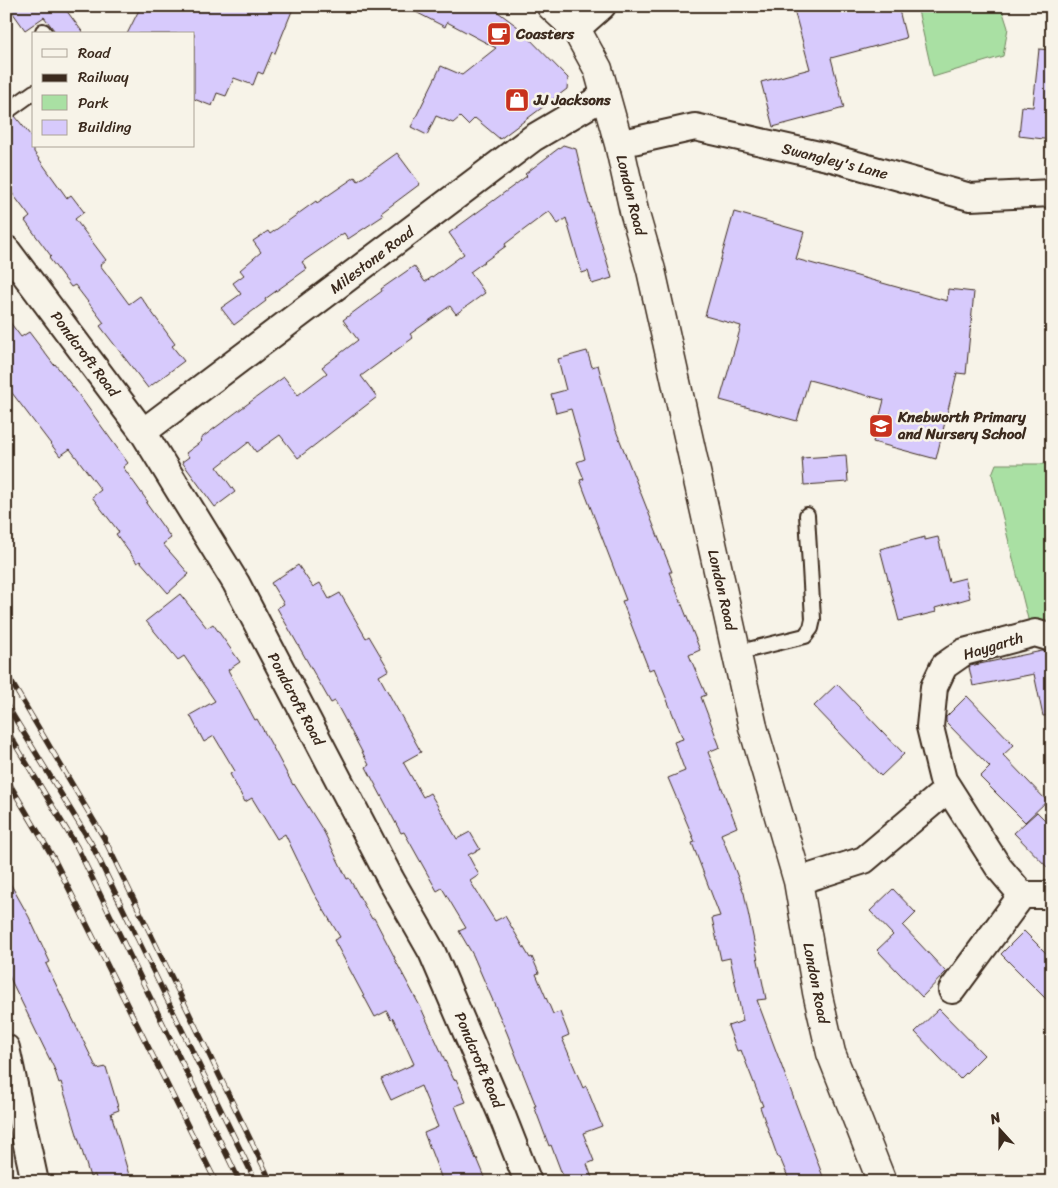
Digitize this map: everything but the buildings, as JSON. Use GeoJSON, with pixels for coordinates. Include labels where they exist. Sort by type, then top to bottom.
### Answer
{"type":"FeatureCollection","features":[{"type":"Feature","properties":{"kind":"main road","name":"London Road"},"geometry":{"type":"LineString","coordinates":[[551,6],[576,30],[598,69],[606,95],[634,211],[651,270],[753,728],[798,881],[817,992],[831,1053],[882,1182]]}},
{"type":"Feature","properties":{"kind":"street"},"geometry":{"type":"LineString","coordinates":[[576,30],[602,6]]}},
{"type":"Feature","properties":{"kind":"street","name":"Milestone Road"},"geometry":{"type":"LineString","coordinates":[[143,432],[534,138],[606,95]]}},
{"type":"Feature","properties":{"kind":"street","name":"Swangley's Lane"},"geometry":{"type":"LineString","coordinates":[[619,144],[695,127],[832,158],[970,197],[1052,193]]}},
{"type":"Feature","properties":{"kind":"street","name":"Pondcroft Road"},"geometry":{"type":"LineString","coordinates":[[6,249],[143,432],[236,583],[392,880],[432,952],[501,1113],[528,1182]]}},
{"type":"Feature","properties":{"kind":"street","name":"Haygarth"},"geometry":{"type":"LineString","coordinates":[[1022,895],[1000,868],[943,780],[930,727],[934,687],[944,666],[964,652],[1035,634],[1052,638]]}},
{"type":"Feature","properties":{"kind":"street"},"geometry":{"type":"LineString","coordinates":[[798,881],[864,860],[948,789]]}},
{"type":"Feature","properties":{"kind":"street"},"geometry":{"type":"LineString","coordinates":[[952,990],[1022,895],[1052,895]]}},
{"type":"Feature","properties":{"kind":"street"},"geometry":{"type":"LineString","coordinates":[[6,1048],[35,1182]]}},
{"type":"Feature","properties":{"kind":"lane"},"geometry":{"type":"LineString","coordinates":[[6,112],[32,93]]}},
{"type":"Feature","properties":{"kind":"lane"},"geometry":{"type":"LineString","coordinates":[[736,653],[805,636],[811,628],[807,515]]}},
{"type":"Feature","properties":{"kind":"green space"},"geometry":{"type":"Polygon","coordinates":[[[917,6],[1001,6],[1008,28],[1003,56],[933,77],[917,6]]]}},
{"type":"Feature","properties":{"kind":"green space"},"geometry":{"type":"Polygon","coordinates":[[[996,464],[1052,464],[1052,625],[1030,627],[992,474],[996,464]]]}},
{"type":"Feature","properties":{"kind":"railway"},"geometry":{"type":"LineString","coordinates":[[6,673],[104,838],[271,1182]]}},
{"type":"Feature","properties":{"kind":"railway"},"geometry":{"type":"LineString","coordinates":[[6,704],[91,843],[256,1182]]}},
{"type":"Feature","properties":{"kind":"railway"},"geometry":{"type":"LineString","coordinates":[[6,729],[77,847],[240,1182]]}},
{"type":"Feature","properties":{"kind":"railway"},"geometry":{"type":"LineString","coordinates":[[6,778],[54,859],[216,1182]]}},
{"type":"Feature","properties":{"kind":"place","name":"Coasters"},"geometry":{"type":"Point","coordinates":[499,34]}},
{"type":"Feature","properties":{"kind":"place","name":"JJ Jacksons"},"geometry":{"type":"Point","coordinates":[517,100]}},
{"type":"Feature","properties":{"kind":"place","name":"Knebworth Primary and Nursery School"},"geometry":{"type":"Point","coordinates":[881,426]}}]}
